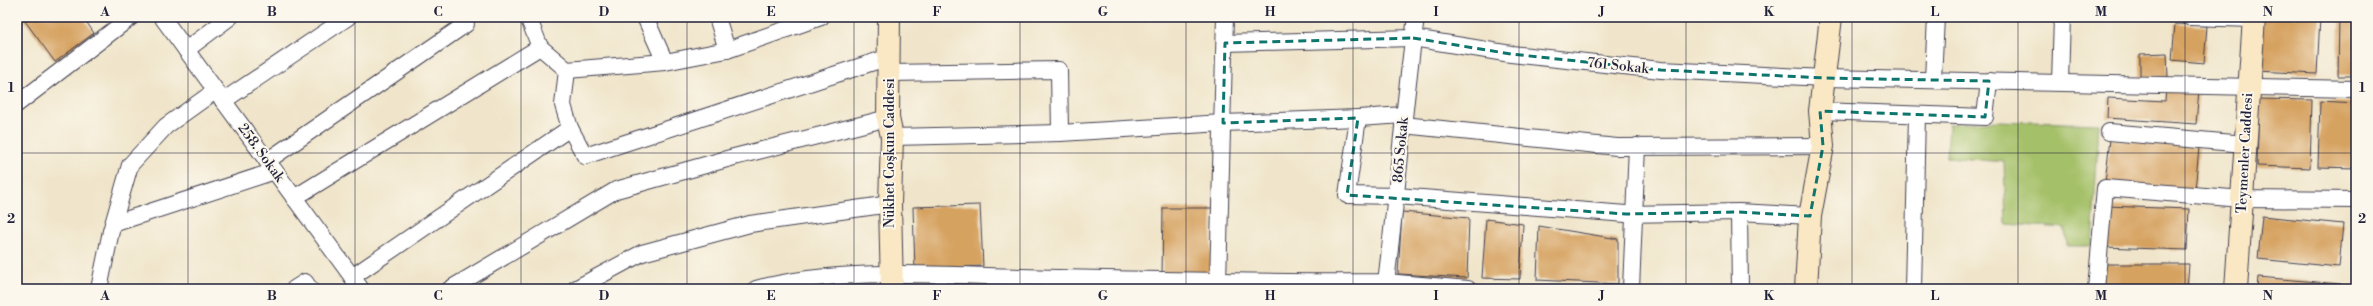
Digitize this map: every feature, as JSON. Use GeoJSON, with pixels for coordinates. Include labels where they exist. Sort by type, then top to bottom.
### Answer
{"type":"FeatureCollection","features":[{"type":"Feature","properties":{"kind":"street"},"geometry":{"type":"LineString","coordinates":[[17,104],[131,17]]}},
{"type":"Feature","properties":{"kind":"street","name":"258. Sokak"},"geometry":{"type":"LineString","coordinates":[[162,17],[357,283]]}},
{"type":"Feature","properties":{"kind":"street"},"geometry":{"type":"LineString","coordinates":[[186,50],[230,17]]}},
{"type":"Feature","properties":{"kind":"street"},"geometry":{"type":"LineString","coordinates":[[99,289],[113,224],[130,165],[166,126],[219,96],[348,17]]}},
{"type":"Feature","properties":{"kind":"street"},"geometry":{"type":"LineString","coordinates":[[113,224],[271,166],[466,24],[462,17]]}},
{"type":"Feature","properties":{"kind":"street"},"geometry":{"type":"LineString","coordinates":[[528,17],[540,48],[567,70],[665,62],[727,50],[819,17]]}},
{"type":"Feature","properties":{"kind":"street"},"geometry":{"type":"LineString","coordinates":[[645,17],[665,62]]}},
{"type":"Feature","properties":{"kind":"street"},"geometry":{"type":"LineString","coordinates":[[718,17],[727,50]]}},
{"type":"Feature","properties":{"kind":"street","name":"Nükhet Coşkun Caddesi"},"geometry":{"type":"LineString","coordinates":[[889,17],[892,282]]}},
{"type":"Feature","properties":{"kind":"street"},"geometry":{"type":"LineString","coordinates":[[1218,282],[1225,17]]}},
{"type":"Feature","properties":{"kind":"street","name":"865 Sokak"},"geometry":{"type":"LineString","coordinates":[[1386,286],[1397,196],[1403,120],[1416,17]]}},
{"type":"Feature","properties":{"kind":"street"},"geometry":{"type":"LineString","coordinates":[[1806,289],[1810,216],[1823,146],[1820,111],[1831,17]]}},
{"type":"Feature","properties":{"kind":"street"},"geometry":{"type":"LineString","coordinates":[[1933,79],[1936,17]]}},
{"type":"Feature","properties":{"kind":"street"},"geometry":{"type":"LineString","coordinates":[[2060,82],[2062,17]]}},
{"type":"Feature","properties":{"kind":"street"},"geometry":{"type":"LineString","coordinates":[[2189,17],[2254,18]]}},
{"type":"Feature","properties":{"kind":"street","name":"Teymenler Caddesi"},"geometry":{"type":"LineString","coordinates":[[2236,289],[2254,18]]}},
{"type":"Feature","properties":{"kind":"street","name":"761 Sokak"},"geometry":{"type":"LineString","coordinates":[[1225,43],[1413,38],[1511,54],[1660,70],[1825,78],[1933,79],[2356,89]]}},
{"type":"Feature","properties":{"kind":"street"},"geometry":{"type":"LineString","coordinates":[[294,198],[540,48]]}},
{"type":"Feature","properties":{"kind":"street"},"geometry":{"type":"LineString","coordinates":[[567,70],[563,105],[570,128],[585,156],[889,65],[1059,70],[1060,133]]}},
{"type":"Feature","properties":{"kind":"street"},"geometry":{"type":"LineString","coordinates":[[1820,111],[1985,117],[1989,81]]}},
{"type":"Feature","properties":{"kind":"street"},"geometry":{"type":"LineString","coordinates":[[1912,289],[1917,115]]}},
{"type":"Feature","properties":{"kind":"street"},"geometry":{"type":"LineString","coordinates":[[1358,118],[1347,195],[1397,196],[1634,214],[1739,212],[1810,216]]}},
{"type":"Feature","properties":{"kind":"street"},"geometry":{"type":"LineString","coordinates":[[450,289],[616,190],[734,157],[890,128],[1060,133],[1223,123],[1358,118],[1403,120],[1617,147],[1823,146]]}},
{"type":"Feature","properties":{"kind":"street"},"geometry":{"type":"LineString","coordinates":[[357,283],[570,128]]}},
{"type":"Feature","properties":{"kind":"street"},"geometry":{"type":"LineString","coordinates":[[2108,132],[2245,144]]}},
{"type":"Feature","properties":{"kind":"street"},"geometry":{"type":"LineString","coordinates":[[1631,289],[1637,146]]}},
{"type":"Feature","properties":{"kind":"street"},"geometry":{"type":"LineString","coordinates":[[2096,289],[2105,188],[2243,199],[2356,200]]}},
{"type":"Feature","properties":{"kind":"street"},"geometry":{"type":"LineString","coordinates":[[575,289],[642,254],[750,224],[890,204]]}},
{"type":"Feature","properties":{"kind":"street"},"geometry":{"type":"LineString","coordinates":[[1739,212],[1740,289]]}},
{"type":"Feature","properties":{"kind":"street"},"geometry":{"type":"LineString","coordinates":[[756,289],[787,280],[1182,285],[1218,282],[1266,286],[1386,286],[1468,289]]}},
{"type":"Feature","properties":{"kind":"street"},"geometry":{"type":"LineString","coordinates":[[294,289],[305,282],[310,289]]}},
{"type":"Feature","properties":{"kind":"highlighted area"},"geometry":{"type":"Polygon","coordinates":[[[1413,38],[1511,54],[1661,70],[1825,78],[1989,81],[1985,117],[1820,111],[1823,146],[1810,216],[1739,212],[1626,214],[1347,195],[1358,118],[1223,123],[1225,43],[1413,38]]]}},
{"type":"Feature","properties":{"kind":"green space"},"geometry":{"type":"Polygon","coordinates":[[[1997,121],[2099,124],[2092,246],[2066,246],[2065,228],[2006,224],[2004,162],[1947,157],[1949,124],[1997,121]]]}},
{"type":"Feature","properties":{"kind":"building"},"geometry":{"type":"Polygon","coordinates":[[[22,17],[83,17],[94,33],[55,62],[22,17]]]}},
{"type":"Feature","properties":{"kind":"building"},"geometry":{"type":"Polygon","coordinates":[[[2259,17],[2320,17],[2317,74],[2256,71],[2259,17]]]}},
{"type":"Feature","properties":{"kind":"building"},"geometry":{"type":"Polygon","coordinates":[[[2339,17],[2356,17],[2356,76],[2338,76],[2339,17]]]}},
{"type":"Feature","properties":{"kind":"building"},"geometry":{"type":"Polygon","coordinates":[[[2175,24],[2207,26],[2204,63],[2172,60],[2175,24]]]}},
{"type":"Feature","properties":{"kind":"building"},"geometry":{"type":"Polygon","coordinates":[[[2167,53],[2168,77],[2140,77],[2140,54],[2167,53]]]}},
{"type":"Feature","properties":{"kind":"building"},"geometry":{"type":"Polygon","coordinates":[[[2166,88],[2199,90],[2196,124],[2107,118],[2108,98],[2165,101],[2166,88]]]}},
{"type":"Feature","properties":{"kind":"building"},"geometry":{"type":"Polygon","coordinates":[[[2259,99],[2312,100],[2310,168],[2257,166],[2259,99]]]}},
{"type":"Feature","properties":{"kind":"building"},"geometry":{"type":"Polygon","coordinates":[[[2320,101],[2356,103],[2356,168],[2318,167],[2320,101]]]}},
{"type":"Feature","properties":{"kind":"building"},"geometry":{"type":"Polygon","coordinates":[[[2110,139],[2199,147],[2195,191],[2105,183],[2110,139]]]}},
{"type":"Feature","properties":{"kind":"building"},"geometry":{"type":"Polygon","coordinates":[[[980,205],[983,266],[915,269],[913,207],[980,205]]]}},
{"type":"Feature","properties":{"kind":"building"},"geometry":{"type":"Polygon","coordinates":[[[2105,206],[2189,209],[2187,250],[2103,247],[2105,206]]]}},
{"type":"Feature","properties":{"kind":"building"},"geometry":{"type":"Polygon","coordinates":[[[1163,208],[1212,208],[1211,276],[1162,276],[1163,208]]]}},
{"type":"Feature","properties":{"kind":"building"},"geometry":{"type":"Polygon","coordinates":[[[1402,212],[1469,218],[1467,278],[1398,274],[1402,212]]]}},
{"type":"Feature","properties":{"kind":"building"},"geometry":{"type":"Polygon","coordinates":[[[2262,216],[2343,224],[2339,267],[2258,259],[2262,216]]]}},
{"type":"Feature","properties":{"kind":"building"},"geometry":{"type":"Polygon","coordinates":[[[1486,219],[1523,224],[1520,279],[1482,278],[1486,219]]]}},
{"type":"Feature","properties":{"kind":"building"},"geometry":{"type":"Polygon","coordinates":[[[1539,226],[1618,239],[1618,284],[1537,280],[1539,226]]]}},
{"type":"Feature","properties":{"kind":"building"},"geometry":{"type":"Polygon","coordinates":[[[2102,264],[2189,264],[2187,289],[2101,289],[2102,264]]]}},
{"type":"Feature","properties":{"kind":"building"},"geometry":{"type":"Polygon","coordinates":[[[2258,277],[2340,284],[2339,289],[2257,289],[2258,277]]]}}]}
